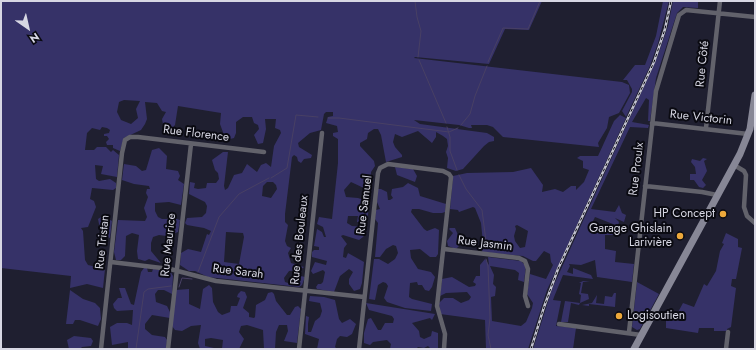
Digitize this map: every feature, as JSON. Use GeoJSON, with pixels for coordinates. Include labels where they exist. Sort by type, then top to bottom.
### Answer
{"type":"FeatureCollection","features":[{"type":"Feature","properties":{"kind":"street","name":"Rue Côté"},"geometry":{"type":"LineString","coordinates":[[706,128],[720,1]]}},
{"type":"Feature","properties":{"kind":"street","name":"Rue Proulx"},"geometry":{"type":"LineString","coordinates":[[629,332],[657,84],[681,11],[686,10],[719,13]]}},
{"type":"Feature","properties":{"kind":"street"},"geometry":{"type":"LineString","coordinates":[[719,13],[755,17]]}},
{"type":"Feature","properties":{"kind":"street"},"geometry":{"type":"LineString","coordinates":[[634,349],[751,131],[755,95]]}},
{"type":"Feature","properties":{"kind":"street","name":"Rue Victorin"},"geometry":{"type":"LineString","coordinates":[[652,123],[751,131]]}},
{"type":"Feature","properties":{"kind":"street","name":"Rue des Bouleaux"},"geometry":{"type":"LineString","coordinates":[[299,349],[322,134]]}},
{"type":"Feature","properties":{"kind":"street","name":"Rue Florence"},"geometry":{"type":"LineString","coordinates":[[127,138],[138,137],[264,152]]}},
{"type":"Feature","properties":{"kind":"street","name":"Rue Tristan"},"geometry":{"type":"LineString","coordinates":[[101,349],[122,153],[124,143],[127,138]]}},
{"type":"Feature","properties":{"kind":"street","name":"Rue Maurice"},"geometry":{"type":"LineString","coordinates":[[168,349],[190,144]]}},
{"type":"Feature","properties":{"kind":"street","name":"Rue Samuel"},"geometry":{"type":"LineString","coordinates":[[358,349],[378,173],[383,166],[392,164],[443,171],[450,175],[451,181],[437,306],[445,334],[444,349]]}},
{"type":"Feature","properties":{"kind":"street"},"geometry":{"type":"LineString","coordinates":[[734,165],[744,171],[746,175],[744,207],[747,216],[755,223]]}},
{"type":"Feature","properties":{"kind":"street"},"geometry":{"type":"LineString","coordinates":[[645,186],[707,192],[717,195]]}},
{"type":"Feature","properties":{"kind":"street","name":"Rue Jasmin"},"geometry":{"type":"LineString","coordinates":[[444,249],[519,258],[525,261],[528,269],[525,296],[528,306]]}},
{"type":"Feature","properties":{"kind":"street","name":"Rue Sarah"},"geometry":{"type":"LineString","coordinates":[[111,262],[163,268],[216,281],[364,297]]}},
{"type":"Feature","properties":{"kind":"street"},"geometry":{"type":"LineString","coordinates":[[559,324],[629,332],[641,335]]}},
{"type":"Feature","properties":{"kind":"street"},"geometry":{"type":"LineString","coordinates":[[726,349],[728,332]]}},
{"type":"Feature","properties":{"kind":"shaded area"},"geometry":{"type":"Polygon","coordinates":[[[1,1],[542,1],[529,30],[505,29],[489,64],[414,58],[622,82],[629,85],[630,93],[619,113],[609,117],[607,128],[598,143],[599,147],[503,137],[493,127],[487,125],[471,125],[472,128],[469,128],[459,125],[414,120],[420,124],[487,133],[494,137],[494,141],[489,142],[484,146],[463,169],[456,171],[447,168],[447,139],[436,132],[436,137],[432,143],[418,131],[402,137],[395,134],[393,142],[402,157],[386,162],[381,135],[378,129],[374,129],[368,133],[367,139],[360,143],[360,146],[374,161],[375,166],[371,172],[370,187],[366,189],[351,182],[344,190],[346,197],[358,198],[369,202],[368,215],[365,223],[357,222],[358,216],[348,216],[347,223],[352,226],[364,227],[366,233],[363,237],[359,240],[343,235],[341,236],[347,244],[344,248],[343,257],[346,258],[348,253],[364,262],[360,289],[354,291],[349,284],[349,279],[353,272],[349,269],[340,276],[334,292],[317,289],[316,287],[318,284],[323,282],[325,272],[323,270],[313,274],[311,271],[315,262],[326,265],[327,261],[312,257],[312,252],[314,250],[319,250],[319,247],[314,246],[317,229],[322,232],[324,237],[326,237],[323,227],[317,224],[319,217],[332,219],[338,163],[338,139],[333,136],[333,133],[338,132],[337,126],[326,123],[328,117],[333,116],[333,112],[326,112],[324,114],[321,130],[310,133],[298,143],[299,147],[312,155],[311,158],[304,159],[301,163],[294,155],[292,157],[285,214],[285,222],[288,225],[285,241],[287,246],[291,248],[288,253],[291,263],[304,267],[300,270],[289,271],[284,278],[285,282],[288,283],[297,275],[305,277],[302,285],[299,287],[208,277],[195,271],[189,271],[180,265],[181,253],[188,249],[201,252],[207,234],[209,235],[211,231],[204,228],[187,225],[185,223],[187,218],[202,217],[206,213],[207,206],[205,202],[189,194],[190,182],[195,183],[194,188],[198,189],[206,188],[207,183],[216,183],[219,179],[218,173],[215,170],[212,160],[223,152],[228,152],[224,186],[225,190],[228,188],[234,175],[242,173],[247,164],[257,172],[261,165],[266,163],[271,167],[274,146],[281,133],[280,130],[275,128],[276,119],[265,119],[266,129],[263,143],[258,144],[254,135],[259,129],[258,125],[254,123],[252,117],[243,117],[236,122],[236,133],[234,138],[230,139],[224,135],[220,124],[221,113],[178,106],[175,125],[172,128],[163,124],[162,119],[166,112],[162,111],[157,103],[145,102],[147,119],[145,124],[141,130],[124,138],[120,151],[113,148],[113,145],[107,145],[106,142],[109,139],[107,136],[104,136],[104,134],[109,133],[110,130],[107,128],[102,127],[100,130],[92,128],[87,133],[85,150],[94,150],[97,147],[106,147],[111,152],[113,150],[119,155],[117,177],[101,174],[103,166],[95,165],[96,179],[99,181],[110,179],[116,183],[116,188],[113,190],[92,188],[90,199],[94,201],[96,207],[88,227],[81,228],[83,231],[85,260],[88,265],[105,269],[103,288],[87,284],[70,288],[71,276],[1,268],[1,1]],[[124,100],[119,102],[117,112],[121,120],[131,124],[138,118],[136,109],[140,101],[124,100]],[[267,182],[263,186],[262,196],[271,198],[277,189],[276,185],[273,182],[267,182]],[[226,232],[224,262],[239,264],[244,237],[243,233],[226,232]]]}},
{"type":"Feature","properties":{"kind":"shaded area"},"geometry":{"type":"Polygon","coordinates":[[[663,1],[669,1],[658,43],[650,66],[626,117],[622,111],[632,92],[632,89],[627,80],[623,80],[635,65],[645,65],[656,36],[663,1]]]}},
{"type":"Feature","properties":{"kind":"shaded area"},"geometry":{"type":"Polygon","coordinates":[[[673,1],[698,1],[698,8],[683,7],[677,13],[656,78],[650,121],[648,121],[649,100],[646,98],[632,122],[649,125],[648,128],[630,127],[591,209],[615,212],[619,205],[622,213],[626,215],[624,222],[615,218],[619,222],[618,226],[595,217],[591,225],[614,229],[615,235],[605,235],[605,249],[616,251],[615,262],[634,264],[632,282],[597,277],[595,260],[581,265],[569,264],[570,266],[567,272],[573,274],[573,268],[591,275],[593,279],[563,275],[553,300],[561,301],[556,326],[576,328],[573,349],[533,349],[552,289],[657,58],[668,26],[673,1]]]}},
{"type":"Feature","properties":{"kind":"shaded area"},"geometry":{"type":"Polygon","coordinates":[[[620,115],[626,118],[547,290],[528,349],[486,349],[485,320],[440,314],[439,303],[444,298],[453,298],[461,303],[469,300],[471,297],[467,292],[446,293],[440,296],[442,279],[452,277],[469,287],[475,286],[476,284],[473,282],[476,276],[480,276],[480,265],[485,259],[489,265],[488,257],[521,261],[526,266],[524,282],[518,280],[519,273],[515,270],[490,266],[494,275],[493,284],[496,287],[495,296],[491,297],[492,321],[521,326],[526,322],[533,303],[527,294],[530,274],[546,279],[553,265],[550,254],[544,251],[536,261],[523,256],[482,252],[483,243],[481,223],[475,208],[473,207],[459,212],[458,210],[450,209],[453,176],[467,173],[513,172],[531,168],[543,185],[542,192],[555,189],[563,192],[571,186],[576,186],[576,190],[584,182],[589,170],[583,168],[583,161],[577,158],[580,156],[598,156],[614,121],[620,115]],[[517,225],[515,226],[515,241],[520,248],[525,247],[528,231],[517,225]]]}},
{"type":"Feature","properties":{"kind":"shaded area"},"geometry":{"type":"Polygon","coordinates":[[[159,148],[167,156],[166,169],[178,171],[180,176],[178,180],[184,184],[181,205],[169,202],[155,203],[155,211],[158,217],[162,219],[171,217],[180,220],[178,232],[167,236],[159,235],[153,237],[151,251],[161,263],[149,259],[145,261],[138,259],[137,251],[139,235],[132,233],[126,236],[125,256],[121,260],[116,260],[114,252],[118,220],[145,221],[147,217],[144,208],[148,197],[146,193],[147,189],[150,189],[149,186],[134,184],[122,180],[124,164],[136,166],[142,171],[146,170],[152,150],[159,148]]]}},
{"type":"Feature","properties":{"kind":"shaded area"},"geometry":{"type":"Polygon","coordinates":[[[703,158],[707,159],[704,161],[707,171],[702,180],[706,185],[703,188],[699,187],[694,180],[690,180],[690,174],[696,174],[695,167],[691,162],[692,159],[700,161],[703,158]]]}},
{"type":"Feature","properties":{"kind":"shaded area"},"geometry":{"type":"Polygon","coordinates":[[[395,167],[413,169],[417,176],[415,182],[397,175],[395,167]]]}},
{"type":"Feature","properties":{"kind":"shaded area"},"geometry":{"type":"Polygon","coordinates":[[[408,183],[418,188],[420,196],[446,204],[445,212],[442,213],[433,213],[419,209],[412,209],[411,212],[427,231],[435,228],[439,230],[438,254],[436,257],[430,257],[420,249],[410,250],[411,258],[418,269],[431,272],[435,277],[429,291],[425,290],[422,285],[418,285],[417,282],[410,283],[409,297],[432,304],[431,311],[405,308],[387,302],[384,298],[388,286],[383,282],[378,285],[375,300],[369,299],[374,259],[379,259],[388,264],[395,259],[398,253],[396,246],[393,245],[386,249],[380,257],[375,257],[378,223],[375,219],[376,210],[380,209],[377,202],[378,189],[387,192],[388,200],[390,200],[393,198],[391,195],[392,189],[403,187],[408,183]]]}},
{"type":"Feature","properties":{"kind":"shaded area"},"geometry":{"type":"Polygon","coordinates":[[[101,217],[106,217],[112,221],[110,238],[105,236],[104,230],[99,224],[98,219],[101,217]]]}},
{"type":"Feature","properties":{"kind":"shaded area"},"geometry":{"type":"Polygon","coordinates":[[[455,228],[458,235],[460,245],[456,249],[448,246],[447,241],[453,233],[449,229],[455,228]]]}},
{"type":"Feature","properties":{"kind":"shaded area"},"geometry":{"type":"Polygon","coordinates":[[[726,233],[738,239],[738,247],[742,248],[736,279],[732,279],[731,286],[736,288],[731,327],[727,329],[727,331],[714,331],[714,328],[699,328],[698,333],[666,328],[666,309],[677,314],[683,303],[694,307],[704,284],[707,286],[716,271],[720,251],[724,244],[722,243],[726,233]]]}},
{"type":"Feature","properties":{"kind":"shaded area"},"geometry":{"type":"Polygon","coordinates":[[[144,268],[147,268],[148,272],[152,272],[153,269],[170,271],[173,276],[172,294],[164,290],[158,290],[155,294],[156,302],[167,306],[170,312],[170,318],[152,315],[145,324],[145,329],[152,335],[165,337],[167,340],[166,349],[128,349],[128,342],[112,345],[110,327],[117,323],[127,323],[132,325],[133,310],[117,311],[114,308],[113,304],[118,298],[122,298],[119,288],[125,288],[131,304],[134,305],[141,272],[144,268]]]}},
{"type":"Feature","properties":{"kind":"shaded area"},"geometry":{"type":"Polygon","coordinates":[[[583,281],[590,282],[583,282],[581,293],[588,294],[589,299],[580,303],[581,295],[579,294],[581,283],[579,283],[583,281]]]}},
{"type":"Feature","properties":{"kind":"shaded area"},"geometry":{"type":"Polygon","coordinates":[[[637,282],[659,294],[640,329],[637,330],[632,327],[637,282]]]}},
{"type":"Feature","properties":{"kind":"shaded area"},"geometry":{"type":"Polygon","coordinates":[[[209,285],[212,288],[213,302],[218,312],[222,315],[230,312],[231,306],[237,306],[240,298],[237,297],[241,291],[245,292],[247,297],[243,308],[249,313],[249,317],[255,317],[256,305],[265,300],[268,293],[272,292],[276,301],[287,315],[290,315],[295,307],[298,306],[301,309],[297,343],[284,341],[288,331],[287,325],[279,325],[276,332],[275,349],[264,349],[263,330],[247,325],[241,326],[239,332],[244,339],[239,349],[222,349],[223,340],[211,338],[205,339],[205,346],[214,349],[200,349],[198,343],[201,325],[191,326],[182,331],[175,330],[172,326],[176,290],[189,289],[189,304],[200,309],[203,289],[209,285]]]}},
{"type":"Feature","properties":{"kind":"shaded area"},"geometry":{"type":"Polygon","coordinates":[[[70,290],[83,299],[95,303],[100,308],[101,319],[98,326],[80,320],[75,320],[73,324],[66,324],[70,290]]]}},
{"type":"Feature","properties":{"kind":"shaded area"},"geometry":{"type":"Polygon","coordinates":[[[614,293],[616,293],[615,307],[589,304],[589,306],[582,305],[592,303],[597,295],[596,303],[604,304],[605,296],[612,297],[614,293]]]}},
{"type":"Feature","properties":{"kind":"shaded area"},"geometry":{"type":"Polygon","coordinates":[[[310,296],[324,297],[335,300],[339,319],[342,323],[350,319],[356,324],[352,334],[347,337],[340,336],[337,339],[335,347],[337,349],[317,349],[319,339],[305,334],[306,316],[309,317],[308,332],[311,332],[315,321],[320,317],[322,311],[320,303],[309,301],[310,296]]]}},
{"type":"Feature","properties":{"kind":"shaded area"},"geometry":{"type":"Polygon","coordinates":[[[565,301],[580,303],[579,305],[571,303],[568,322],[561,322],[565,301]]]}},
{"type":"Feature","properties":{"kind":"shaded area"},"geometry":{"type":"Polygon","coordinates":[[[366,303],[435,314],[432,320],[430,318],[412,323],[419,331],[420,337],[424,339],[431,336],[432,331],[438,333],[438,349],[431,349],[428,346],[424,348],[418,347],[416,349],[390,349],[391,344],[387,340],[373,342],[370,345],[364,343],[364,333],[368,319],[371,318],[378,330],[381,330],[385,323],[393,323],[394,319],[392,316],[369,310],[366,303]]]}},
{"type":"Feature","properties":{"kind":"shaded area"},"geometry":{"type":"Polygon","coordinates":[[[74,336],[91,338],[93,341],[91,346],[82,347],[80,349],[69,349],[67,340],[74,336]]]}},
{"type":"Feature","properties":{"kind":"waterway"},"geometry":{"type":"LineString","coordinates":[[415,1],[421,31],[418,57]]}},
{"type":"Feature","properties":{"kind":"waterway"},"geometry":{"type":"LineString","coordinates":[[488,62],[503,28],[528,29],[540,1]]}},
{"type":"Feature","properties":{"kind":"waterway"},"geometry":{"type":"LineString","coordinates":[[419,60],[446,123]]}},
{"type":"Feature","properties":{"kind":"waterway"},"geometry":{"type":"LineString","coordinates":[[461,125],[470,114],[475,96],[487,66]]}},
{"type":"Feature","properties":{"kind":"waterway"},"geometry":{"type":"LineString","coordinates":[[271,178],[287,168],[296,115],[318,117]]}},
{"type":"Feature","properties":{"kind":"waterway"},"geometry":{"type":"LineString","coordinates":[[328,118],[339,118],[449,132],[458,128]]}},
{"type":"Feature","properties":{"kind":"waterway"},"geometry":{"type":"LineString","coordinates":[[447,127],[450,137],[450,151],[457,170]]}},
{"type":"Feature","properties":{"kind":"waterway"},"geometry":{"type":"LineString","coordinates":[[459,175],[466,189],[482,210],[487,249]]}},
{"type":"Feature","properties":{"kind":"waterway"},"geometry":{"type":"LineString","coordinates":[[198,272],[219,217],[239,194],[269,178]]}},
{"type":"Feature","properties":{"kind":"waterway"},"geometry":{"type":"LineString","coordinates":[[486,259],[488,266],[490,318],[488,335],[491,349]]}},
{"type":"Feature","properties":{"kind":"waterway"},"geometry":{"type":"LineString","coordinates":[[179,287],[182,278],[192,279]]}},
{"type":"Feature","properties":{"kind":"waterway"},"geometry":{"type":"LineString","coordinates":[[136,349],[144,292],[148,289],[171,286]]}},
{"type":"Feature","properties":{"kind":"railway"},"geometry":{"type":"LineString","coordinates":[[531,349],[558,269],[654,62],[665,29],[671,1]]}},
{"type":"Feature","properties":{"kind":"place","name":"HP Concept"},"geometry":{"type":"Point","coordinates":[723,214]}},
{"type":"Feature","properties":{"kind":"place","name":"Garage Ghislain Larivière"},"geometry":{"type":"Point","coordinates":[680,236]}},
{"type":"Feature","properties":{"kind":"place","name":"Logisoutien"},"geometry":{"type":"Point","coordinates":[619,316]}}]}
